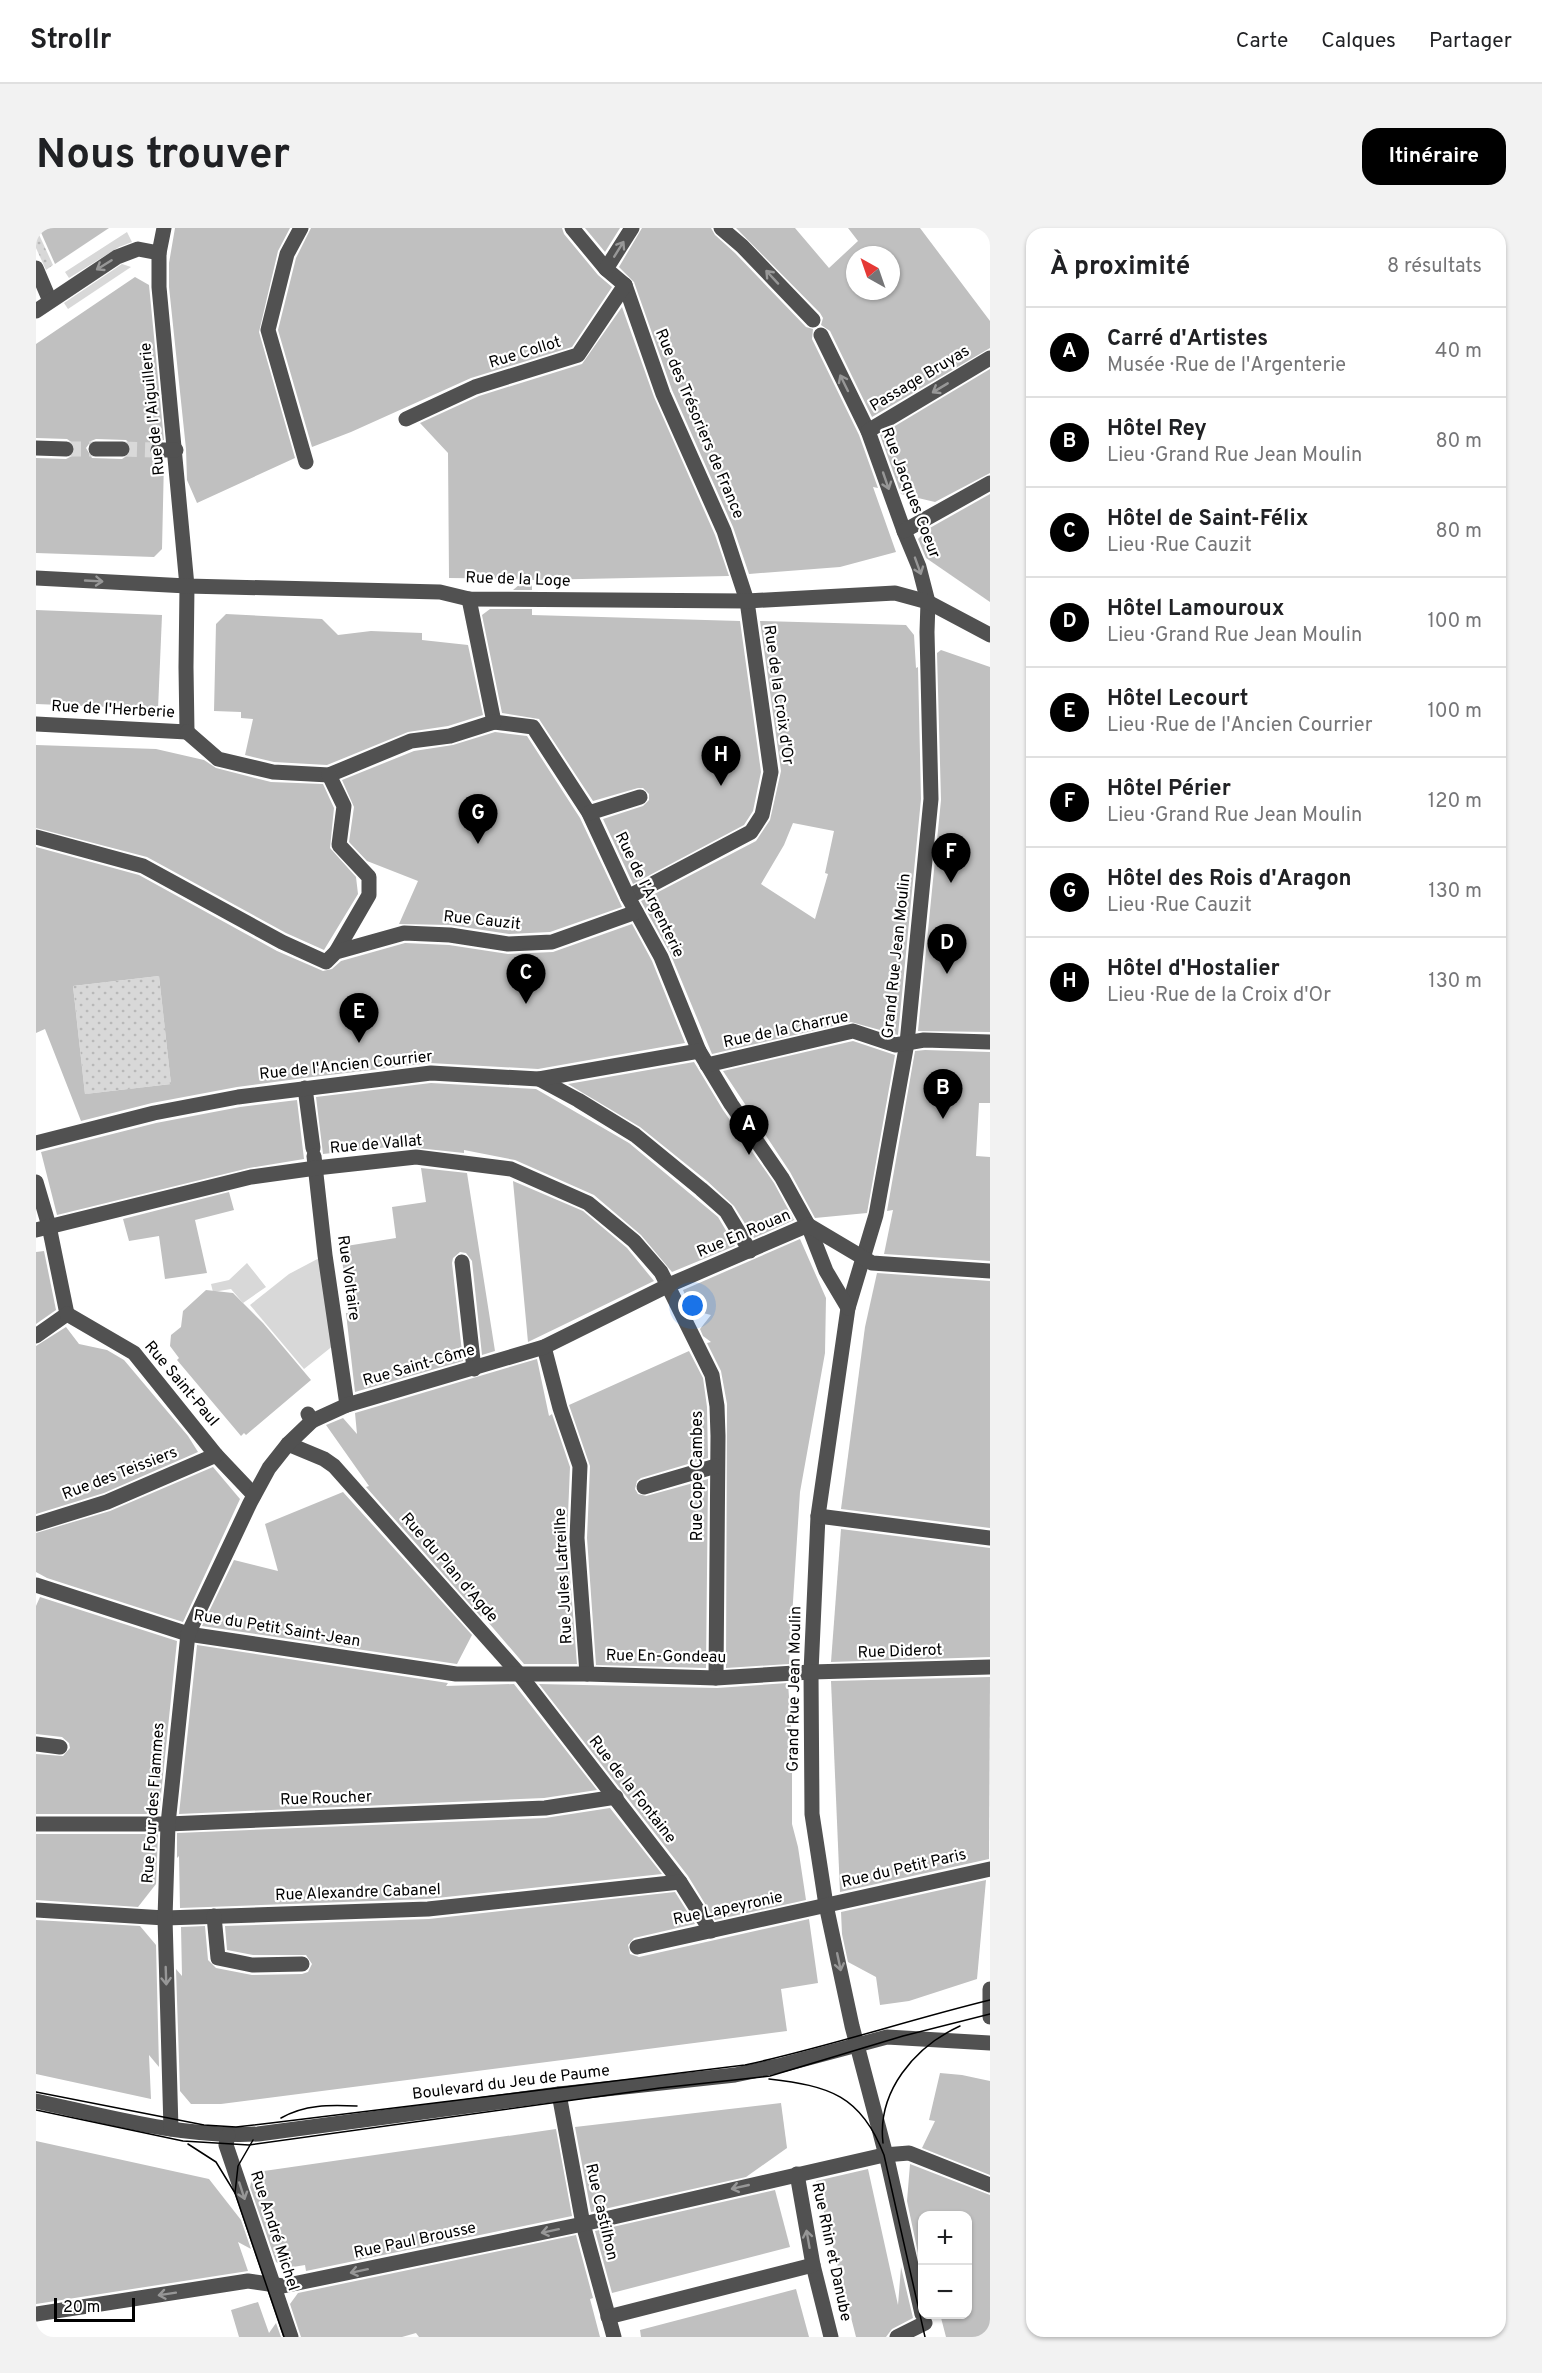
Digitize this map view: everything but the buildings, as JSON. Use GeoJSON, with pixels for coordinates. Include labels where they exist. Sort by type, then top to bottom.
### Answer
{"type":"FeatureCollection","features":[{"type":"Feature","properties":{"kind":"street","name":"Rue de l'Aiguillerie"},"geometry":{"type":"LineString","coordinates":[[164,228],[159,253],[159,287],[187,586],[188,732]]}},
{"type":"Feature","properties":{"kind":"street"},"geometry":{"type":"LineString","coordinates":[[301,228],[287,254],[268,330],[306,462]]}},
{"type":"Feature","properties":{"kind":"street"},"geometry":{"type":"LineString","coordinates":[[572,228],[606,269],[625,285]]}},
{"type":"Feature","properties":{"kind":"street"},"geometry":{"type":"LineString","coordinates":[[606,269],[632,228]]}},
{"type":"Feature","properties":{"kind":"street"},"geometry":{"type":"LineString","coordinates":[[721,228],[742,246],[813,320]]}},
{"type":"Feature","properties":{"kind":"street"},"geometry":{"type":"LineString","coordinates":[[36,310],[117,257],[138,249],[159,253]]}},
{"type":"Feature","properties":{"kind":"street"},"geometry":{"type":"LineString","coordinates":[[36,268],[50,301]]}},
{"type":"Feature","properties":{"kind":"street","name":"Rue Collot"},"geometry":{"type":"LineString","coordinates":[[406,419],[476,387],[578,355],[625,285]]}},
{"type":"Feature","properties":{"kind":"street","name":"Rue des Trésoriers de France"},"geometry":{"type":"LineString","coordinates":[[625,285],[663,394],[724,531],[747,601]]}},
{"type":"Feature","properties":{"kind":"street","name":"Rue Jacques Coeur"},"geometry":{"type":"LineString","coordinates":[[821,335],[868,431],[919,567],[928,602]]}},
{"type":"Feature","properties":{"kind":"street","name":"Passage Bruyas"},"geometry":{"type":"LineString","coordinates":[[868,431],[990,358]]}},
{"type":"Feature","properties":{"kind":"street"},"geometry":{"type":"LineString","coordinates":[[36,448],[66,449]]}},
{"type":"Feature","properties":{"kind":"street"},"geometry":{"type":"LineString","coordinates":[[96,449],[122,449]]}},
{"type":"Feature","properties":{"kind":"street"},"geometry":{"type":"LineString","coordinates":[[158,450],[176,450]]}},
{"type":"Feature","properties":{"kind":"street"},"geometry":{"type":"LineString","coordinates":[[904,531],[990,483]]}},
{"type":"Feature","properties":{"kind":"street","name":"Rue de la Loge"},"geometry":{"type":"LineString","coordinates":[[36,578],[187,586],[440,592],[470,599],[747,601],[895,593],[928,602],[990,635]]}},
{"type":"Feature","properties":{"kind":"street"},"geometry":{"type":"LineString","coordinates":[[188,732],[218,759],[273,772],[329,776],[411,741],[450,736],[494,722],[470,599]]}},
{"type":"Feature","properties":{"kind":"street","name":"Rue de la Croix d'Or"},"geometry":{"type":"LineString","coordinates":[[628,897],[751,832],[762,815],[771,772],[747,601]]}},
{"type":"Feature","properties":{"kind":"street","name":"Grand Rue Jean Moulin"},"geometry":{"type":"LineString","coordinates":[[924,2322],[826,1905],[812,1814],[812,1672],[818,1516],[848,1308],[876,1215],[907,1043],[931,799],[928,602]]}},
{"type":"Feature","properties":{"kind":"street","name":"Rue de l'Argenterie"},"geometry":{"type":"LineString","coordinates":[[494,722],[533,727],[589,813],[628,897],[661,957],[699,1051],[782,1178],[808,1226]]}},
{"type":"Feature","properties":{"kind":"street","name":"Rue de l'Herberie"},"geometry":{"type":"LineString","coordinates":[[36,724],[188,732]]}},
{"type":"Feature","properties":{"kind":"street"},"geometry":{"type":"LineString","coordinates":[[36,837],[143,866],[282,942],[331,957],[369,896],[369,877],[339,845],[344,806],[329,776]]}},
{"type":"Feature","properties":{"kind":"street"},"geometry":{"type":"LineString","coordinates":[[589,813],[640,797]]}},
{"type":"Feature","properties":{"kind":"street","name":"Rue Cauzit"},"geometry":{"type":"LineString","coordinates":[[331,957],[404,933],[450,935],[508,944],[552,942],[636,912]]}},
{"type":"Feature","properties":{"kind":"street","name":"Rue de la Charrue"},"geometry":{"type":"LineString","coordinates":[[707,1065],[853,1031],[895,1045],[924,1040],[990,1042]]}},
{"type":"Feature","properties":{"kind":"street","name":"Rue de l'Ancien Courrier"},"geometry":{"type":"LineString","coordinates":[[36,1143],[154,1113],[238,1097],[431,1073],[539,1079],[699,1051]]}},
{"type":"Feature","properties":{"kind":"street"},"geometry":{"type":"LineString","coordinates":[[539,1079],[635,1135],[726,1211],[750,1251]]}},
{"type":"Feature","properties":{"kind":"street","name":"Rue Voltaire"},"geometry":{"type":"LineString","coordinates":[[305,1088],[325,1255],[347,1405]]}},
{"type":"Feature","properties":{"kind":"street","name":"Rue de Vallat"},"geometry":{"type":"LineString","coordinates":[[42,1228],[120,1211],[251,1177],[314,1157],[416,1156],[511,1169],[588,1203],[634,1241],[661,1272],[669,1285]]}},
{"type":"Feature","properties":{"kind":"street"},"geometry":{"type":"LineString","coordinates":[[36,1182],[42,1228],[67,1314],[36,1336]]}},
{"type":"Feature","properties":{"kind":"street"},"geometry":{"type":"LineString","coordinates":[[808,1226],[826,1271],[848,1308]]}},
{"type":"Feature","properties":{"kind":"street","name":"Rue En Rouan"},"geometry":{"type":"LineString","coordinates":[[544,1347],[669,1285],[808,1226],[863,1259]]}},
{"type":"Feature","properties":{"kind":"street"},"geometry":{"type":"LineString","coordinates":[[863,1259],[872,1263],[990,1271]]}},
{"type":"Feature","properties":{"kind":"street"},"geometry":{"type":"LineString","coordinates":[[462,1262],[474,1369]]}},
{"type":"Feature","properties":{"kind":"street","name":"Rue Cope Cambes"},"geometry":{"type":"LineString","coordinates":[[669,1285],[712,1375],[717,1406],[716,1678]]}},
{"type":"Feature","properties":{"kind":"street","name":"Rue Saint-Paul"},"geometry":{"type":"LineString","coordinates":[[67,1314],[134,1353],[216,1455],[254,1495]]}},
{"type":"Feature","properties":{"kind":"street","name":"Rue Saint-Côme"},"geometry":{"type":"LineString","coordinates":[[310,1417],[544,1347]]}},
{"type":"Feature","properties":{"kind":"street","name":"Rue Jules Latreilhe"},"geometry":{"type":"LineString","coordinates":[[544,1347],[560,1408],[580,1466],[577,1538],[587,1674]]}},
{"type":"Feature","properties":{"kind":"street","name":"Rue Four des Flammes"},"geometry":{"type":"LineString","coordinates":[[171,2129],[165,1918],[168,1824],[188,1634],[269,1468],[310,1417]]}},
{"type":"Feature","properties":{"kind":"street","name":"Rue du Plan d'Agde"},"geometry":{"type":"LineString","coordinates":[[288,1444],[329,1463],[351,1484],[520,1675]]}},
{"type":"Feature","properties":{"kind":"street","name":"Rue des Teissiers"},"geometry":{"type":"LineString","coordinates":[[36,1524],[107,1502],[216,1455]]}},
{"type":"Feature","properties":{"kind":"street"},"geometry":{"type":"LineString","coordinates":[[644,1487],[716,1466]]}},
{"type":"Feature","properties":{"kind":"street"},"geometry":{"type":"LineString","coordinates":[[818,1516],[990,1538]]}},
{"type":"Feature","properties":{"kind":"street","name":"Rue du Petit Saint-Jean"},"geometry":{"type":"LineString","coordinates":[[36,1585],[188,1634],[456,1674],[520,1675]]}},
{"type":"Feature","properties":{"kind":"street","name":"Rue Diderot"},"geometry":{"type":"LineString","coordinates":[[812,1672],[990,1667]]}},
{"type":"Feature","properties":{"kind":"street","name":"Rue En-Gondeau"},"geometry":{"type":"LineString","coordinates":[[520,1675],[587,1674],[716,1678],[812,1672]]}},
{"type":"Feature","properties":{"kind":"street","name":"Rue de la Fontaine"},"geometry":{"type":"LineString","coordinates":[[520,1675],[680,1882],[711,1931]]}},
{"type":"Feature","properties":{"kind":"street"},"geometry":{"type":"LineString","coordinates":[[36,1744],[60,1747]]}},
{"type":"Feature","properties":{"kind":"street","name":"Rue Roucher"},"geometry":{"type":"LineString","coordinates":[[36,1824],[168,1824],[545,1808],[616,1797]]}},
{"type":"Feature","properties":{"kind":"street","name":"Rue du Petit Paris"},"geometry":{"type":"LineString","coordinates":[[826,1905],[990,1869]]}},
{"type":"Feature","properties":{"kind":"street","name":"Rue Alexandre Cabanel"},"geometry":{"type":"LineString","coordinates":[[36,1910],[165,1918],[428,1909],[680,1882]]}},
{"type":"Feature","properties":{"kind":"street","name":"Rue Lapeyronie"},"geometry":{"type":"LineString","coordinates":[[638,1947],[826,1905]]}},
{"type":"Feature","properties":{"kind":"street"},"geometry":{"type":"LineString","coordinates":[[214,1916],[218,1958],[252,1965],[302,1964]]}},
{"type":"Feature","properties":{"kind":"street"},"geometry":{"type":"LineString","coordinates":[[990,1989],[990,2017]]}},
{"type":"Feature","properties":{"kind":"street","name":"Boulevard du Jeu de Paume"},"geometry":{"type":"LineString","coordinates":[[36,2101],[171,2129],[228,2135],[310,2127],[559,2094],[735,2075],[887,2037],[903,2036],[936,2041],[990,2043]]}},
{"type":"Feature","properties":{"kind":"street","name":"Rue Castilhon"},"geometry":{"type":"LineString","coordinates":[[559,2094],[583,2224],[614,2337]]}},
{"type":"Feature","properties":{"kind":"street","name":"Rue André Michel"},"geometry":{"type":"LineString","coordinates":[[228,2135],[226,2145],[291,2337]]}},
{"type":"Feature","properties":{"kind":"street","name":"Rue Paul Brousse"},"geometry":{"type":"LineString","coordinates":[[36,2314],[248,2281],[284,2286],[583,2224],[884,2155],[909,2153],[990,2185]]}},
{"type":"Feature","properties":{"kind":"street","name":"Rue Rhin et Danube"},"geometry":{"type":"LineString","coordinates":[[797,2174],[813,2265],[831,2337]]}},
{"type":"Feature","properties":{"kind":"street"},"geometry":{"type":"LineString","coordinates":[[608,2317],[813,2265]]}},
{"type":"Feature","properties":{"kind":"street"},"geometry":{"type":"LineString","coordinates":[[897,2337],[924,2322]]}},
{"type":"Feature","properties":{"kind":"shaded area"},"geometry":{"type":"Polygon","coordinates":[[[36,228],[53,265],[46,270],[36,248],[36,228]]]}},
{"type":"Feature","properties":{"kind":"shaded area"},"geometry":{"type":"Polygon","coordinates":[[[127,232],[132,242],[119,247],[69,278],[65,272],[127,232]]]}},
{"type":"Feature","properties":{"kind":"shaded area"},"geometry":{"type":"Polygon","coordinates":[[[122,264],[131,267],[68,309],[64,303],[122,264]]]}},
{"type":"Feature","properties":{"kind":"shaded area"},"geometry":{"type":"Polygon","coordinates":[[[159,976],[171,1084],[85,1094],[73,986],[159,976]]]}},
{"type":"Feature","properties":{"kind":"shaded area"},"geometry":{"type":"Polygon","coordinates":[[[325,1255],[339,1341],[304,1369],[250,1305],[289,1274],[325,1255]]]}},
{"type":"Feature","properties":{"kind":"shaded area"},"geometry":{"type":"Polygon","coordinates":[[[247,1263],[266,1287],[243,1303],[231,1289],[213,1292],[211,1284],[229,1280],[247,1263]]]}},
{"type":"Feature","properties":{"kind":"tunnel"},"geometry":{"type":"LineString","coordinates":[[66,449],[96,449]]}},
{"type":"Feature","properties":{"kind":"tunnel"},"geometry":{"type":"LineString","coordinates":[[122,449],[158,450]]}},
{"type":"Feature","properties":{"kind":"tram line"},"geometry":{"type":"LineString","coordinates":[[36,2092],[204,2125],[236,2127],[745,2065],[990,2000]]}},
{"type":"Feature","properties":{"kind":"tram line"},"geometry":{"type":"LineString","coordinates":[[36,2110],[183,2141],[249,2145],[660,2088],[770,2076],[903,2036],[990,2014]]}},
{"type":"Feature","properties":{"kind":"tram line"},"geometry":{"type":"LineString","coordinates":[[883,2143],[886,2106],[902,2073],[928,2046],[960,2026]]}},
{"type":"Feature","properties":{"kind":"tram line"},"geometry":{"type":"LineString","coordinates":[[769,2079],[809,2085],[840,2097],[853,2106],[865,2119],[875,2135],[884,2155],[925,2337]]}},
{"type":"Feature","properties":{"kind":"tram line"},"geometry":{"type":"LineString","coordinates":[[281,2118],[308,2108],[357,2106]]}},
{"type":"Feature","properties":{"kind":"tram line"},"geometry":{"type":"LineString","coordinates":[[235,2193],[238,2166],[253,2140]]}},
{"type":"Feature","properties":{"kind":"tram line"},"geometry":{"type":"LineString","coordinates":[[188,2144],[216,2162],[235,2193],[284,2337]]}},
{"type":"Feature","properties":{"kind":"place","name":"Hôtel d'Hostalier"},"geometry":{"type":"Point","coordinates":[721,786]}},
{"type":"Feature","properties":{"kind":"place","name":"Hôtel des Rois d'Aragon"},"geometry":{"type":"Point","coordinates":[478,844]}},
{"type":"Feature","properties":{"kind":"place","name":"Hôtel Périer"},"geometry":{"type":"Point","coordinates":[951,883]}},
{"type":"Feature","properties":{"kind":"place","name":"Hôtel Lamouroux"},"geometry":{"type":"Point","coordinates":[947,974]}},
{"type":"Feature","properties":{"kind":"place","name":"Hôtel de Saint-Félix"},"geometry":{"type":"Point","coordinates":[526,1004]}},
{"type":"Feature","properties":{"kind":"place","name":"Hôtel Lecourt"},"geometry":{"type":"Point","coordinates":[359,1043]}},
{"type":"Feature","properties":{"kind":"place","name":"Hôtel Rey"},"geometry":{"type":"Point","coordinates":[943,1119]}},
{"type":"Feature","properties":{"kind":"place","name":"Carré d'Artistes"},"geometry":{"type":"Point","coordinates":[749,1155]}}]}
